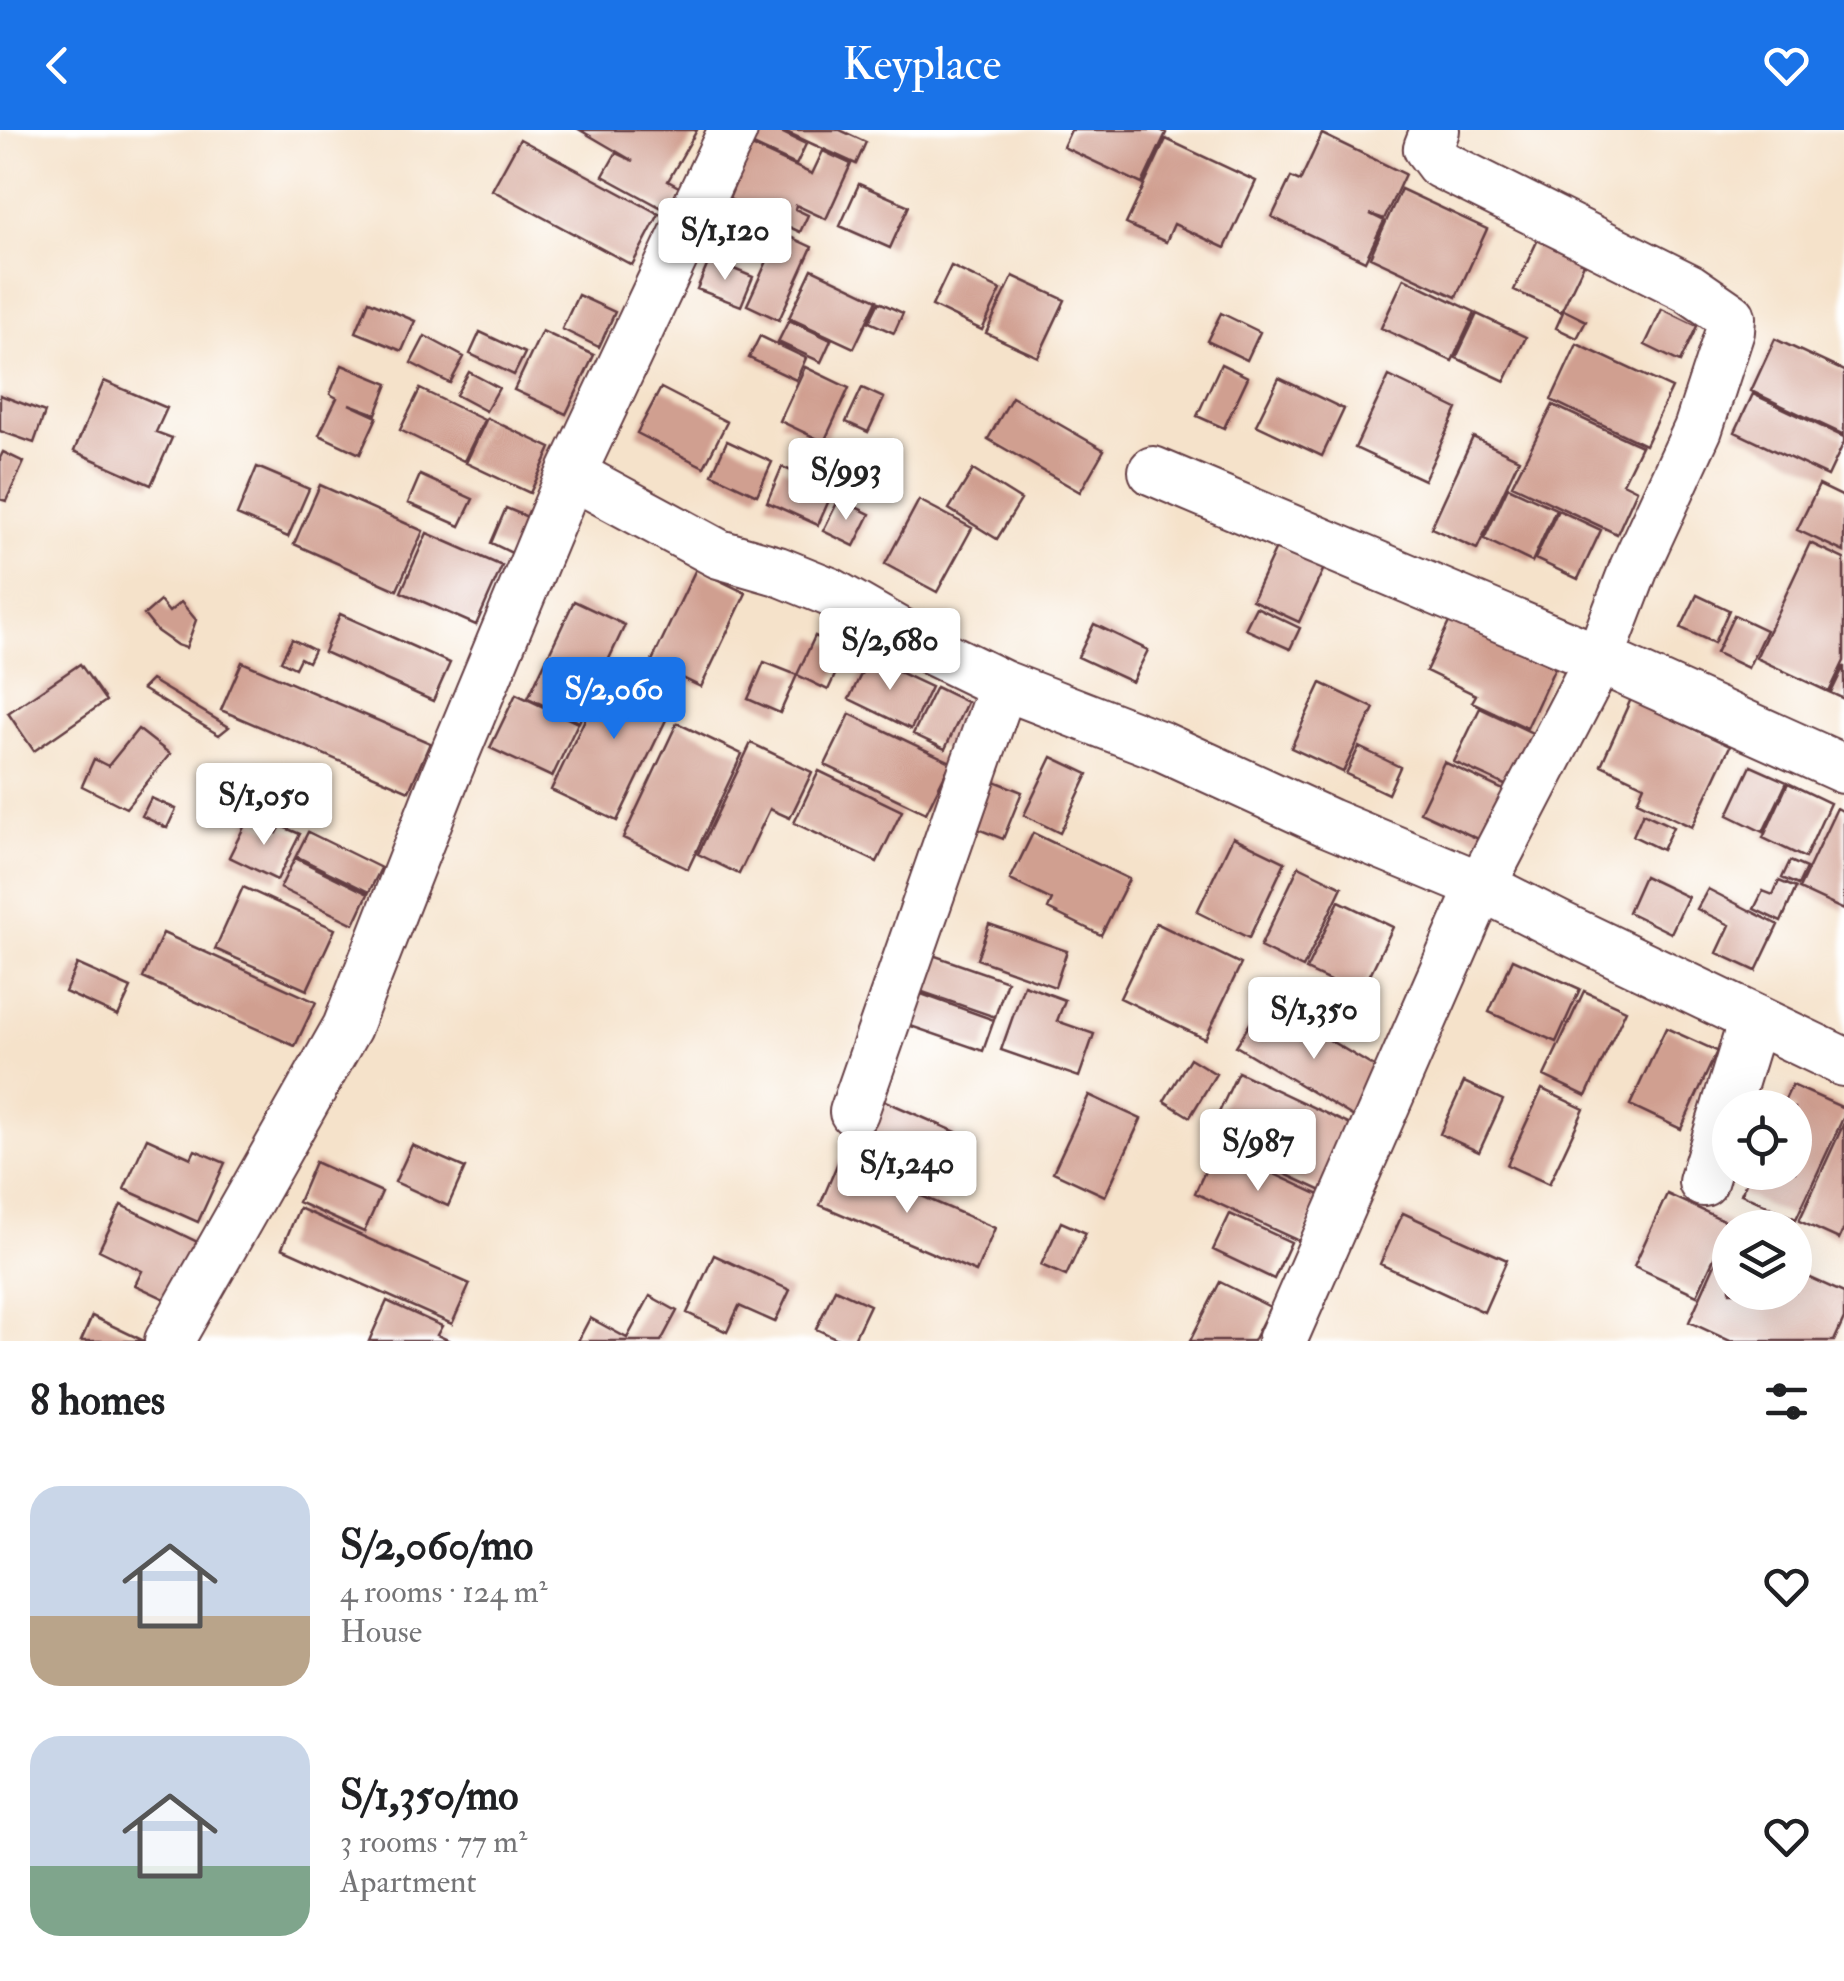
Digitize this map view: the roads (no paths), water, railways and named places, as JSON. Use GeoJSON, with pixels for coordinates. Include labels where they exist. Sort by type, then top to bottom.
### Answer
{"type":"FeatureCollection","features":[{"type":"Feature","properties":{"kind":"street"},"geometry":{"type":"LineString","coordinates":[[169,1341],[347,1027],[444,777],[571,474],[733,130]]}},
{"type":"Feature","properties":{"kind":"street"},"geometry":{"type":"LineString","coordinates":[[1282,1341],[1482,886],[1599,659],[1634,568],[1698,429],[1730,331],[1730,317],[1688,288],[1440,164],[1428,148],[1435,130]]}},
{"type":"Feature","properties":{"kind":"street"},"geometry":{"type":"LineString","coordinates":[[1153,472],[1599,659],[1844,769]]}},
{"type":"Feature","properties":{"kind":"street"},"geometry":{"type":"LineString","coordinates":[[571,474],[719,554],[778,571],[830,592],[933,650],[1004,684],[1161,746],[1328,823],[1482,886],[1844,1062]]}},
{"type":"Feature","properties":{"kind":"street"},"geometry":{"type":"LineString","coordinates":[[854,1112],[1004,684]]}},
{"type":"Feature","properties":{"kind":"street"},"geometry":{"type":"LineString","coordinates":[[1702,1182],[1754,1020]]}}]}
